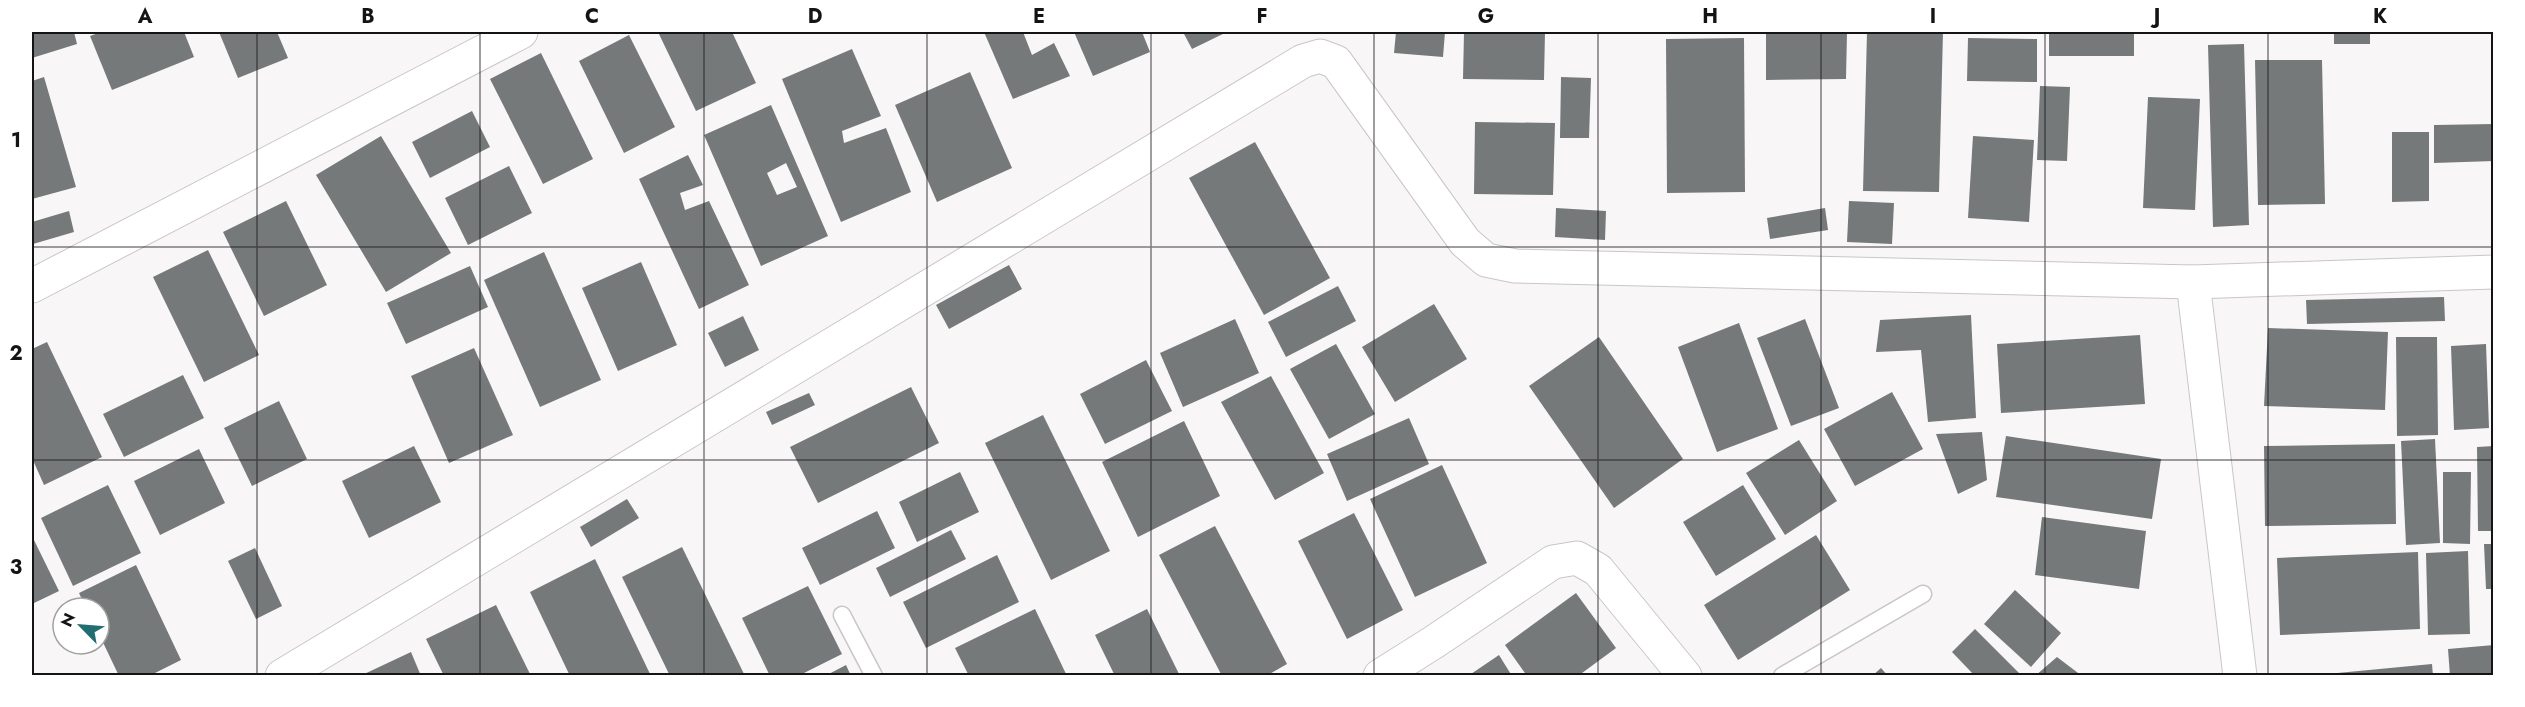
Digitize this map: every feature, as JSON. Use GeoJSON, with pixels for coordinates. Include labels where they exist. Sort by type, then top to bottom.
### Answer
{"type":"FeatureCollection","features":[{"type":"Feature","properties":{"kind":"street"},"geometry":{"type":"LineString","coordinates":[[32,286],[521,32]]}},
{"type":"Feature","properties":{"kind":"street"},"geometry":{"type":"LineString","coordinates":[[282,675],[1303,62],[1320,56],[1336,62],[1465,242],[1486,260],[1515,266],[2193,282],[2493,272]]}},
{"type":"Feature","properties":{"kind":"street"},"geometry":{"type":"LineString","coordinates":[[2193,282],[2240,675]]}},
{"type":"Feature","properties":{"kind":"street"},"geometry":{"type":"LineString","coordinates":[[1380,675],[1434,642],[1552,562],[1577,558],[1598,570],[1685,675]]}},
{"type":"Feature","properties":{"kind":"lane"},"geometry":{"type":"LineString","coordinates":[[1782,675],[1923,594]]}},
{"type":"Feature","properties":{"kind":"lane"},"geometry":{"type":"LineString","coordinates":[[842,615],[874,675]]}},
{"type":"Feature","properties":{"kind":"building"},"geometry":{"type":"Polygon","coordinates":[[[32,32],[74,32],[77,44],[32,58],[32,32]]]}},
{"type":"Feature","properties":{"kind":"building"},"geometry":{"type":"Polygon","coordinates":[[[101,32],[184,32],[194,57],[112,90],[90,36],[101,32]]]}},
{"type":"Feature","properties":{"kind":"building"},"geometry":{"type":"Polygon","coordinates":[[[219,32],[277,32],[288,58],[238,78],[219,32]]]}},
{"type":"Feature","properties":{"kind":"building"},"geometry":{"type":"Polygon","coordinates":[[[658,32],[732,32],[756,83],[696,111],[658,32]]]}},
{"type":"Feature","properties":{"kind":"building"},"geometry":{"type":"Polygon","coordinates":[[[984,32],[1023,32],[1032,55],[1054,43],[1070,76],[1013,99],[984,32]]]}},
{"type":"Feature","properties":{"kind":"building"},"geometry":{"type":"Polygon","coordinates":[[[1074,32],[1142,32],[1150,52],[1093,76],[1074,32]]]}},
{"type":"Feature","properties":{"kind":"building"},"geometry":{"type":"Polygon","coordinates":[[[1183,32],[1227,32],[1192,49],[1183,32]]]}},
{"type":"Feature","properties":{"kind":"building"},"geometry":{"type":"Polygon","coordinates":[[[1396,32],[1445,32],[1443,57],[1394,53],[1396,32]]]}},
{"type":"Feature","properties":{"kind":"building"},"geometry":{"type":"Polygon","coordinates":[[[1464,32],[1545,32],[1544,80],[1463,79],[1464,32]]]}},
{"type":"Feature","properties":{"kind":"building"},"geometry":{"type":"Polygon","coordinates":[[[1766,32],[1847,32],[1846,79],[1766,80],[1766,32]]]}},
{"type":"Feature","properties":{"kind":"building"},"geometry":{"type":"Polygon","coordinates":[[[1867,32],[1943,32],[1939,192],[1863,191],[1867,32]]]}},
{"type":"Feature","properties":{"kind":"building"},"geometry":{"type":"Polygon","coordinates":[[[2049,32],[2134,32],[2134,56],[2049,56],[2049,32]]]}},
{"type":"Feature","properties":{"kind":"building"},"geometry":{"type":"Polygon","coordinates":[[[2334,32],[2370,32],[2370,44],[2334,44],[2334,32]]]}},
{"type":"Feature","properties":{"kind":"building"},"geometry":{"type":"Polygon","coordinates":[[[629,35],[675,127],[624,153],[579,61],[629,35]]]}},
{"type":"Feature","properties":{"kind":"building"},"geometry":{"type":"Polygon","coordinates":[[[1744,38],[1745,192],[1667,193],[1666,39],[1744,38]]]}},
{"type":"Feature","properties":{"kind":"building"},"geometry":{"type":"Polygon","coordinates":[[[1968,38],[2037,39],[2037,82],[1967,81],[1968,38]]]}},
{"type":"Feature","properties":{"kind":"building"},"geometry":{"type":"Polygon","coordinates":[[[2244,44],[2249,225],[2213,227],[2208,45],[2244,44]]]}},
{"type":"Feature","properties":{"kind":"building"},"geometry":{"type":"Polygon","coordinates":[[[852,49],[881,116],[842,131],[844,143],[886,128],[911,192],[841,222],[782,79],[852,49]]]}},
{"type":"Feature","properties":{"kind":"building"},"geometry":{"type":"Polygon","coordinates":[[[541,53],[593,159],[543,184],[490,79],[541,53]]]}},
{"type":"Feature","properties":{"kind":"building"},"geometry":{"type":"Polygon","coordinates":[[[2255,60],[2322,60],[2325,204],[2258,205],[2255,60]]]}},
{"type":"Feature","properties":{"kind":"building"},"geometry":{"type":"Polygon","coordinates":[[[970,72],[1012,168],[937,202],[895,105],[970,72]]]}},
{"type":"Feature","properties":{"kind":"building"},"geometry":{"type":"Polygon","coordinates":[[[44,77],[76,187],[32,199],[32,81],[44,77]]]}},
{"type":"Feature","properties":{"kind":"building"},"geometry":{"type":"Polygon","coordinates":[[[1561,77],[1591,78],[1589,138],[1560,138],[1561,77]]]}},
{"type":"Feature","properties":{"kind":"building"},"geometry":{"type":"Polygon","coordinates":[[[2040,86],[2070,87],[2067,161],[2037,160],[2040,86]]]}},
{"type":"Feature","properties":{"kind":"building"},"geometry":{"type":"Polygon","coordinates":[[[2148,97],[2200,99],[2195,210],[2143,208],[2148,97]]]}},
{"type":"Feature","properties":{"kind":"building"},"geometry":{"type":"Polygon","coordinates":[[[771,105],[828,236],[761,266],[704,135],[771,105]],[[786,163],[767,173],[777,195],[797,187],[786,163]]]}},
{"type":"Feature","properties":{"kind":"building"},"geometry":{"type":"Polygon","coordinates":[[[472,111],[490,147],[430,178],[412,142],[472,111]]]}},
{"type":"Feature","properties":{"kind":"building"},"geometry":{"type":"Polygon","coordinates":[[[1475,122],[1555,123],[1553,195],[1474,194],[1475,122]]]}},
{"type":"Feature","properties":{"kind":"building"},"geometry":{"type":"Polygon","coordinates":[[[2494,124],[2494,161],[2434,163],[2434,125],[2494,124]]]}},
{"type":"Feature","properties":{"kind":"building"},"geometry":{"type":"Polygon","coordinates":[[[2392,132],[2429,132],[2429,201],[2392,202],[2392,132]]]}},
{"type":"Feature","properties":{"kind":"building"},"geometry":{"type":"Polygon","coordinates":[[[381,136],[451,253],[386,292],[316,175],[381,136]]]}},
{"type":"Feature","properties":{"kind":"building"},"geometry":{"type":"Polygon","coordinates":[[[1973,136],[2034,140],[2029,222],[1968,218],[1973,136]]]}},
{"type":"Feature","properties":{"kind":"building"},"geometry":{"type":"Polygon","coordinates":[[[1255,142],[1330,278],[1264,315],[1189,178],[1255,142]]]}},
{"type":"Feature","properties":{"kind":"building"},"geometry":{"type":"Polygon","coordinates":[[[688,155],[703,185],[680,193],[685,210],[709,201],[749,285],[699,309],[639,179],[688,155]]]}},
{"type":"Feature","properties":{"kind":"building"},"geometry":{"type":"Polygon","coordinates":[[[509,166],[532,213],[468,245],[445,198],[509,166]]]}},
{"type":"Feature","properties":{"kind":"building"},"geometry":{"type":"Polygon","coordinates":[[[286,201],[327,285],[264,316],[223,232],[286,201]]]}},
{"type":"Feature","properties":{"kind":"building"},"geometry":{"type":"Polygon","coordinates":[[[1849,201],[1894,203],[1892,244],[1847,242],[1849,201]]]}},
{"type":"Feature","properties":{"kind":"building"},"geometry":{"type":"Polygon","coordinates":[[[1556,208],[1606,211],[1605,240],[1555,237],[1556,208]]]}},
{"type":"Feature","properties":{"kind":"building"},"geometry":{"type":"Polygon","coordinates":[[[1825,208],[1828,230],[1770,239],[1767,218],[1825,208]]]}},
{"type":"Feature","properties":{"kind":"building"},"geometry":{"type":"Polygon","coordinates":[[[69,211],[74,232],[33,244],[32,222],[69,211]]]}},
{"type":"Feature","properties":{"kind":"building"},"geometry":{"type":"Polygon","coordinates":[[[208,250],[259,355],[204,382],[153,277],[208,250]]]}},
{"type":"Feature","properties":{"kind":"building"},"geometry":{"type":"Polygon","coordinates":[[[544,252],[601,380],[540,407],[484,280],[544,252]]]}},
{"type":"Feature","properties":{"kind":"building"},"geometry":{"type":"Polygon","coordinates":[[[641,262],[677,345],[618,371],[582,288],[641,262]]]}},
{"type":"Feature","properties":{"kind":"building"},"geometry":{"type":"Polygon","coordinates":[[[1009,265],[1022,289],[949,329],[936,305],[1009,265]]]}},
{"type":"Feature","properties":{"kind":"building"},"geometry":{"type":"Polygon","coordinates":[[[470,266],[488,307],[406,344],[387,303],[470,266]]]}},
{"type":"Feature","properties":{"kind":"building"},"geometry":{"type":"Polygon","coordinates":[[[1338,286],[1356,321],[1286,357],[1268,322],[1338,286]]]}},
{"type":"Feature","properties":{"kind":"building"},"geometry":{"type":"Polygon","coordinates":[[[2444,297],[2445,321],[2307,324],[2306,300],[2444,297]]]}},
{"type":"Feature","properties":{"kind":"building"},"geometry":{"type":"Polygon","coordinates":[[[1434,304],[1467,359],[1395,402],[1362,347],[1434,304]]]}},
{"type":"Feature","properties":{"kind":"building"},"geometry":{"type":"Polygon","coordinates":[[[1971,315],[1976,418],[1928,422],[1921,350],[1876,352],[1880,320],[1971,315]]]}},
{"type":"Feature","properties":{"kind":"building"},"geometry":{"type":"Polygon","coordinates":[[[743,316],[759,350],[725,367],[708,333],[743,316]]]}},
{"type":"Feature","properties":{"kind":"building"},"geometry":{"type":"Polygon","coordinates":[[[1235,319],[1259,373],[1183,407],[1160,353],[1235,319]]]}},
{"type":"Feature","properties":{"kind":"building"},"geometry":{"type":"Polygon","coordinates":[[[1805,319],[1839,408],[1791,426],[1757,338],[1805,319]]]}},
{"type":"Feature","properties":{"kind":"building"},"geometry":{"type":"Polygon","coordinates":[[[1739,323],[1778,429],[1717,452],[1678,347],[1739,323]]]}},
{"type":"Feature","properties":{"kind":"building"},"geometry":{"type":"Polygon","coordinates":[[[2268,328],[2388,332],[2385,410],[2264,406],[2268,328]]]}},
{"type":"Feature","properties":{"kind":"building"},"geometry":{"type":"Polygon","coordinates":[[[2140,335],[2145,404],[2001,413],[1997,344],[2140,335]]]}},
{"type":"Feature","properties":{"kind":"building"},"geometry":{"type":"Polygon","coordinates":[[[1599,337],[1683,459],[1614,508],[1529,386],[1599,337]]]}},
{"type":"Feature","properties":{"kind":"building"},"geometry":{"type":"Polygon","coordinates":[[[2396,337],[2437,337],[2438,435],[2397,436],[2396,337]]]}},
{"type":"Feature","properties":{"kind":"building"},"geometry":{"type":"Polygon","coordinates":[[[47,342],[102,457],[44,485],[32,458],[32,349],[47,342]]]}},
{"type":"Feature","properties":{"kind":"building"},"geometry":{"type":"Polygon","coordinates":[[[1336,344],[1375,414],[1329,439],[1290,369],[1336,344]]]}},
{"type":"Feature","properties":{"kind":"building"},"geometry":{"type":"Polygon","coordinates":[[[2486,344],[2489,428],[2454,430],[2451,346],[2486,344]]]}},
{"type":"Feature","properties":{"kind":"building"},"geometry":{"type":"Polygon","coordinates":[[[474,348],[513,435],[449,463],[411,376],[474,348]]]}},
{"type":"Feature","properties":{"kind":"building"},"geometry":{"type":"Polygon","coordinates":[[[1146,360],[1172,411],[1105,444],[1080,394],[1146,360]]]}},
{"type":"Feature","properties":{"kind":"building"},"geometry":{"type":"Polygon","coordinates":[[[183,375],[204,418],[124,457],[103,414],[183,375]]]}},
{"type":"Feature","properties":{"kind":"building"},"geometry":{"type":"Polygon","coordinates":[[[1271,376],[1324,473],[1275,500],[1221,402],[1271,376]]]}},
{"type":"Feature","properties":{"kind":"building"},"geometry":{"type":"Polygon","coordinates":[[[911,387],[939,443],[818,503],[790,447],[911,387]]]}},
{"type":"Feature","properties":{"kind":"building"},"geometry":{"type":"Polygon","coordinates":[[[1892,392],[1923,449],[1855,486],[1824,429],[1892,392]]]}},
{"type":"Feature","properties":{"kind":"building"},"geometry":{"type":"Polygon","coordinates":[[[809,393],[815,405],[772,425],[766,412],[809,393]]]}},
{"type":"Feature","properties":{"kind":"building"},"geometry":{"type":"Polygon","coordinates":[[[279,401],[307,459],[252,486],[224,428],[279,401]]]}},
{"type":"Feature","properties":{"kind":"building"},"geometry":{"type":"Polygon","coordinates":[[[1043,415],[1110,551],[1051,580],[985,443],[1043,415]]]}},
{"type":"Feature","properties":{"kind":"building"},"geometry":{"type":"Polygon","coordinates":[[[1409,418],[1429,464],[1347,501],[1327,454],[1409,418]]]}},
{"type":"Feature","properties":{"kind":"building"},"geometry":{"type":"Polygon","coordinates":[[[1184,421],[1220,496],[1138,537],[1102,462],[1184,421]]]}},
{"type":"Feature","properties":{"kind":"building"},"geometry":{"type":"Polygon","coordinates":[[[1982,432],[1987,480],[1958,494],[1936,434],[1982,432]]]}},
{"type":"Feature","properties":{"kind":"building"},"geometry":{"type":"Polygon","coordinates":[[[2006,436],[2161,459],[2152,519],[1996,497],[2006,436]]]}},
{"type":"Feature","properties":{"kind":"building"},"geometry":{"type":"Polygon","coordinates":[[[2435,439],[2440,543],[2406,545],[2401,441],[2435,439]]]}},
{"type":"Feature","properties":{"kind":"building"},"geometry":{"type":"Polygon","coordinates":[[[1799,440],[1837,501],[1785,535],[1746,473],[1799,440]]]}},
{"type":"Feature","properties":{"kind":"building"},"geometry":{"type":"Polygon","coordinates":[[[2395,444],[2396,524],[2265,526],[2264,446],[2395,444]]]}},
{"type":"Feature","properties":{"kind":"building"},"geometry":{"type":"Polygon","coordinates":[[[414,446],[441,502],[369,538],[342,481],[414,446]]]}},
{"type":"Feature","properties":{"kind":"building"},"geometry":{"type":"Polygon","coordinates":[[[2494,446],[2494,531],[2478,531],[2477,447],[2494,446]]]}},
{"type":"Feature","properties":{"kind":"building"},"geometry":{"type":"Polygon","coordinates":[[[199,449],[225,503],[160,535],[134,481],[199,449]]]}},
{"type":"Feature","properties":{"kind":"building"},"geometry":{"type":"Polygon","coordinates":[[[1442,465],[1487,563],[1415,597],[1370,499],[1442,465]]]}},
{"type":"Feature","properties":{"kind":"building"},"geometry":{"type":"Polygon","coordinates":[[[960,472],[979,512],[917,542],[899,502],[960,472]]]}},
{"type":"Feature","properties":{"kind":"building"},"geometry":{"type":"Polygon","coordinates":[[[2443,472],[2471,472],[2470,544],[2443,543],[2443,472]]]}},
{"type":"Feature","properties":{"kind":"building"},"geometry":{"type":"Polygon","coordinates":[[[108,485],[141,553],[73,586],[41,518],[108,485]]]}},
{"type":"Feature","properties":{"kind":"building"},"geometry":{"type":"Polygon","coordinates":[[[1743,485],[1776,539],[1716,576],[1683,522],[1743,485]]]}},
{"type":"Feature","properties":{"kind":"building"},"geometry":{"type":"Polygon","coordinates":[[[627,499],[639,518],[591,547],[580,527],[627,499]]]}},
{"type":"Feature","properties":{"kind":"building"},"geometry":{"type":"Polygon","coordinates":[[[877,511],[895,548],[820,585],[802,548],[877,511]]]}},
{"type":"Feature","properties":{"kind":"building"},"geometry":{"type":"Polygon","coordinates":[[[1354,513],[1403,610],[1347,639],[1298,541],[1354,513]]]}},
{"type":"Feature","properties":{"kind":"building"},"geometry":{"type":"Polygon","coordinates":[[[2042,517],[2146,531],[2139,589],[2035,575],[2042,517]]]}},
{"type":"Feature","properties":{"kind":"building"},"geometry":{"type":"Polygon","coordinates":[[[1215,526],[1287,664],[1266,676],[1222,676],[1159,555],[1215,526]]]}},
{"type":"Feature","properties":{"kind":"building"},"geometry":{"type":"Polygon","coordinates":[[[951,530],[966,559],[890,597],[876,568],[951,530]]]}},
{"type":"Feature","properties":{"kind":"building"},"geometry":{"type":"Polygon","coordinates":[[[1816,535],[1850,590],[1738,660],[1704,605],[1816,535]]]}},
{"type":"Feature","properties":{"kind":"building"},"geometry":{"type":"Polygon","coordinates":[[[32,536],[59,591],[32,604],[32,536]]]}},
{"type":"Feature","properties":{"kind":"building"},"geometry":{"type":"Polygon","coordinates":[[[2484,544],[2494,544],[2494,589],[2486,589],[2484,544]]]}},
{"type":"Feature","properties":{"kind":"building"},"geometry":{"type":"Polygon","coordinates":[[[682,547],[745,676],[670,676],[622,577],[682,547]]]}},
{"type":"Feature","properties":{"kind":"building"},"geometry":{"type":"Polygon","coordinates":[[[255,548],[282,606],[256,619],[228,561],[255,548]]]}},
{"type":"Feature","properties":{"kind":"building"},"geometry":{"type":"Polygon","coordinates":[[[2468,551],[2470,634],[2428,635],[2426,553],[2468,551]]]}},
{"type":"Feature","properties":{"kind":"building"},"geometry":{"type":"Polygon","coordinates":[[[2418,552],[2420,629],[2280,635],[2277,558],[2418,552]]]}},
{"type":"Feature","properties":{"kind":"building"},"geometry":{"type":"Polygon","coordinates":[[[997,555],[1019,602],[926,648],[903,602],[997,555]]]}},
{"type":"Feature","properties":{"kind":"building"},"geometry":{"type":"Polygon","coordinates":[[[595,559],[651,676],[570,676],[530,592],[595,559]]]}},
{"type":"Feature","properties":{"kind":"building"},"geometry":{"type":"Polygon","coordinates":[[[136,565],[181,660],[149,676],[119,676],[109,656],[111,596],[80,596],[79,593],[136,565]]]}},
{"type":"Feature","properties":{"kind":"building"},"geometry":{"type":"Polygon","coordinates":[[[808,586],[842,654],[798,676],[770,676],[742,618],[808,586]]]}},
{"type":"Feature","properties":{"kind":"building"},"geometry":{"type":"Polygon","coordinates":[[[2015,590],[2061,633],[2031,667],[1984,624],[2015,590]]]}},
{"type":"Feature","properties":{"kind":"building"},"geometry":{"type":"Polygon","coordinates":[[[1576,593],[1616,648],[1578,676],[1527,676],[1505,645],[1576,593]]]}},
{"type":"Feature","properties":{"kind":"building"},"geometry":{"type":"Polygon","coordinates":[[[496,605],[531,676],[444,676],[426,639],[496,605]]]}},
{"type":"Feature","properties":{"kind":"building"},"geometry":{"type":"Polygon","coordinates":[[[1035,609],[1067,676],[969,676],[955,648],[1035,609]]]}},
{"type":"Feature","properties":{"kind":"building"},"geometry":{"type":"Polygon","coordinates":[[[1147,609],[1180,676],[1115,676],[1095,635],[1147,609]]]}},
{"type":"Feature","properties":{"kind":"building"},"geometry":{"type":"Polygon","coordinates":[[[1975,629],[2022,676],[1975,676],[1952,652],[1975,629]]]}},
{"type":"Feature","properties":{"kind":"building"},"geometry":{"type":"Polygon","coordinates":[[[2494,645],[2494,676],[2450,676],[2448,649],[2494,645]]]}},
{"type":"Feature","properties":{"kind":"building"},"geometry":{"type":"Polygon","coordinates":[[[411,652],[421,676],[360,676],[411,652]]]}},
{"type":"Feature","properties":{"kind":"building"},"geometry":{"type":"Polygon","coordinates":[[[1499,655],[1512,676],[1468,676],[1499,655]]]}},
{"type":"Feature","properties":{"kind":"building"},"geometry":{"type":"Polygon","coordinates":[[[2057,657],[2082,676],[2035,676],[2057,657]]]}},
{"type":"Feature","properties":{"kind":"building"},"geometry":{"type":"Polygon","coordinates":[[[2432,664],[2433,676],[2327,676],[2327,674],[2432,664]]]}},
{"type":"Feature","properties":{"kind":"building"},"geometry":{"type":"Polygon","coordinates":[[[846,665],[851,676],[825,676],[846,665]]]}},
{"type":"Feature","properties":{"kind":"building"},"geometry":{"type":"Polygon","coordinates":[[[1881,668],[1888,676],[1872,676],[1881,668]]]}}]}
